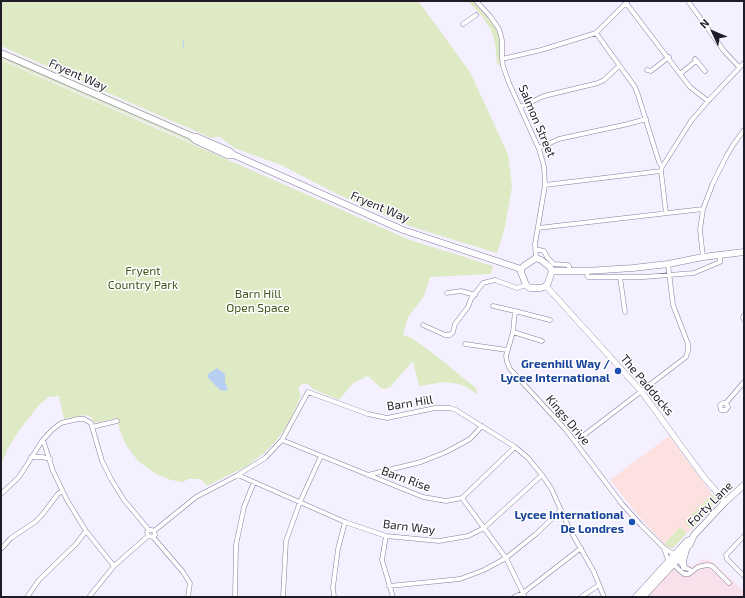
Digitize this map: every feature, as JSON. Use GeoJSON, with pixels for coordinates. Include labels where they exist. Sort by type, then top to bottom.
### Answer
{"type":"FeatureCollection","features":[{"type":"Feature","properties":{"kind":"main road","name":"Fryent Way"},"geometry":{"type":"LineString","coordinates":[[1,53],[191,136],[223,148],[234,155],[403,230],[521,269]]}},
{"type":"Feature","properties":{"kind":"main road"},"geometry":{"type":"LineString","coordinates":[[552,271],[586,271],[633,268],[668,264],[720,254],[744,252]]}},
{"type":"Feature","properties":{"kind":"main road"},"geometry":{"type":"LineString","coordinates":[[536,258],[550,267],[552,271],[546,286],[541,288],[530,288],[526,285],[521,269],[536,258]]}},
{"type":"Feature","properties":{"kind":"main road","name":"Forty Lane"},"geometry":{"type":"LineString","coordinates":[[692,539],[725,502],[744,485]]}},
{"type":"Feature","properties":{"kind":"main road"},"geometry":{"type":"LineString","coordinates":[[636,597],[686,549],[692,539]]}},
{"type":"Feature","properties":{"kind":"main road"},"geometry":{"type":"LineString","coordinates":[[643,597],[687,541],[692,539]]}},
{"type":"Feature","properties":{"kind":"main road"},"geometry":{"type":"LineString","coordinates":[[684,567],[683,561],[686,549]]}},
{"type":"Feature","properties":{"kind":"street","name":"Salmon Street"},"geometry":{"type":"LineString","coordinates":[[476,1],[490,16],[499,29],[502,40],[502,59],[509,83],[539,148],[544,166],[545,184],[535,249],[536,258]]}},
{"type":"Feature","properties":{"kind":"street"},"geometry":{"type":"LineString","coordinates":[[688,1],[738,68]]}},
{"type":"Feature","properties":{"kind":"street"},"geometry":{"type":"LineString","coordinates":[[502,59],[541,50],[596,33],[627,2],[690,87],[708,101]]}},
{"type":"Feature","properties":{"kind":"street"},"geometry":{"type":"LineString","coordinates":[[463,24],[476,15]]}},
{"type":"Feature","properties":{"kind":"street"},"geometry":{"type":"LineString","coordinates":[[596,33],[635,87],[638,94],[661,169],[666,213]]}},
{"type":"Feature","properties":{"kind":"street"},"geometry":{"type":"LineString","coordinates":[[647,70],[651,71],[669,58]]}},
{"type":"Feature","properties":{"kind":"street"},"geometry":{"type":"LineString","coordinates":[[680,74],[696,59],[705,71]]}},
{"type":"Feature","properties":{"kind":"street"},"geometry":{"type":"LineString","coordinates":[[661,169],[679,139],[708,101],[744,63]]}},
{"type":"Feature","properties":{"kind":"street"},"geometry":{"type":"LineString","coordinates":[[520,107],[544,96],[598,83],[604,80],[619,66]]}},
{"type":"Feature","properties":{"kind":"street"},"geometry":{"type":"LineString","coordinates":[[539,148],[559,139],[646,119]]}},
{"type":"Feature","properties":{"kind":"street"},"geometry":{"type":"LineString","coordinates":[[703,257],[700,230],[703,209],[713,183],[726,157],[744,130]]}},
{"type":"Feature","properties":{"kind":"street"},"geometry":{"type":"LineString","coordinates":[[545,184],[661,169]]}},
{"type":"Feature","properties":{"kind":"street"},"geometry":{"type":"LineString","coordinates":[[538,228],[703,209]]}},
{"type":"Feature","properties":{"kind":"street"},"geometry":{"type":"LineString","coordinates":[[535,249],[544,251],[547,257],[554,264],[568,265],[569,271]]}},
{"type":"Feature","properties":{"kind":"street"},"geometry":{"type":"LineString","coordinates":[[586,271],[588,277],[620,277],[694,273],[720,262],[720,254]]}},
{"type":"Feature","properties":{"kind":"street"},"geometry":{"type":"LineString","coordinates":[[575,442],[684,359],[688,351],[688,344],[673,305],[668,264]]}},
{"type":"Feature","properties":{"kind":"street"},"geometry":{"type":"LineString","coordinates":[[620,277],[625,312]]}},
{"type":"Feature","properties":{"kind":"street"},"geometry":{"type":"LineString","coordinates":[[423,325],[445,335],[450,335],[453,332],[455,324],[483,283],[495,280],[517,288],[526,285]]}},
{"type":"Feature","properties":{"kind":"street","name":"The Paddocks"},"geometry":{"type":"LineString","coordinates":[[546,286],[641,391],[703,476],[725,502]]}},
{"type":"Feature","properties":{"kind":"street"},"geometry":{"type":"LineString","coordinates":[[447,293],[461,291],[474,295]]}},
{"type":"Feature","properties":{"kind":"street"},"geometry":{"type":"LineString","coordinates":[[493,306],[550,320]]}},
{"type":"Feature","properties":{"kind":"street","name":"Kings Drive"},"geometry":{"type":"LineString","coordinates":[[515,311],[513,332],[507,350],[507,362],[510,369],[566,430],[622,504],[664,548],[673,560]]}},
{"type":"Feature","properties":{"kind":"street"},"geometry":{"type":"LineString","coordinates":[[744,315],[744,320]]}},
{"type":"Feature","properties":{"kind":"street"},"geometry":{"type":"LineString","coordinates":[[513,332],[542,341]]}},
{"type":"Feature","properties":{"kind":"street"},"geometry":{"type":"LineString","coordinates":[[465,344],[507,350]]}},
{"type":"Feature","properties":{"kind":"street"},"geometry":{"type":"LineString","coordinates":[[726,404],[744,382]]}},
{"type":"Feature","properties":{"kind":"street","name":"Barn Hill"},"geometry":{"type":"LineString","coordinates":[[154,531],[196,497],[238,475],[264,458],[282,440],[308,392],[368,414],[387,418],[435,408],[450,408],[456,410],[515,447],[528,458],[542,475],[551,488],[560,511],[594,572],[604,597]]}},
{"type":"Feature","properties":{"kind":"street"},"geometry":{"type":"LineString","coordinates":[[1,494],[19,477],[42,441],[52,430],[61,423],[78,419],[88,420],[91,425],[102,461],[111,479],[124,500],[149,530],[154,531],[155,535],[153,537]]}},
{"type":"Feature","properties":{"kind":"street"},"geometry":{"type":"LineString","coordinates":[[91,425],[117,421]]}},
{"type":"Feature","properties":{"kind":"street"},"geometry":{"type":"LineString","coordinates":[[367,475],[421,462],[446,452],[470,439],[482,426]]}},
{"type":"Feature","properties":{"kind":"street","name":"Barn Rise"},"geometry":{"type":"LineString","coordinates":[[282,440],[423,497],[446,501],[462,498]]}},
{"type":"Feature","properties":{"kind":"street"},"geometry":{"type":"LineString","coordinates":[[42,441],[62,491],[86,531],[114,566]]}},
{"type":"Feature","properties":{"kind":"street"},"geometry":{"type":"LineString","coordinates":[[515,447],[462,498],[506,558],[524,595]]}},
{"type":"Feature","properties":{"kind":"street"},"geometry":{"type":"LineString","coordinates":[[283,597],[286,541],[300,502],[320,456]]}},
{"type":"Feature","properties":{"kind":"street"},"geometry":{"type":"LineString","coordinates":[[31,457],[50,459]]}},
{"type":"Feature","properties":{"kind":"street","name":"Barn Way"},"geometry":{"type":"LineString","coordinates":[[238,475],[345,522],[386,536],[439,541],[468,536],[484,528],[542,475]]}},
{"type":"Feature","properties":{"kind":"street"},"geometry":{"type":"LineString","coordinates":[[235,597],[236,545],[244,507],[254,482]]}},
{"type":"Feature","properties":{"kind":"street"},"geometry":{"type":"LineString","coordinates":[[1,549],[11,538],[35,522],[62,491]]}},
{"type":"Feature","properties":{"kind":"street"},"geometry":{"type":"LineString","coordinates":[[389,586],[460,579],[484,570],[506,558],[536,534],[560,511]]}},
{"type":"Feature","properties":{"kind":"street"},"geometry":{"type":"LineString","coordinates":[[334,597],[333,587],[338,549],[345,522]]}},
{"type":"Feature","properties":{"kind":"street"},"geometry":{"type":"LineString","coordinates":[[89,597],[114,566],[148,536],[147,532],[149,530]]}},
{"type":"Feature","properties":{"kind":"street"},"geometry":{"type":"LineString","coordinates":[[27,597],[40,580],[76,544],[86,531]]}},
{"type":"Feature","properties":{"kind":"street"},"geometry":{"type":"LineString","coordinates":[[148,536],[153,537],[183,572],[190,583],[188,597]]}},
{"type":"Feature","properties":{"kind":"street"},"geometry":{"type":"LineString","coordinates":[[386,536],[382,560],[393,597]]}},
{"type":"Feature","properties":{"kind":"street"},"geometry":{"type":"LineString","coordinates":[[744,536],[726,556],[727,559],[744,576]]}},
{"type":"Feature","properties":{"kind":"street"},"geometry":{"type":"LineString","coordinates":[[514,597],[524,595],[581,548]]}},
{"type":"Feature","properties":{"kind":"street"},"geometry":{"type":"LineString","coordinates":[[664,548],[685,574],[689,574],[698,567],[707,565],[712,566],[729,583]]}},
{"type":"Feature","properties":{"kind":"street"},"geometry":{"type":"LineString","coordinates":[[673,560],[692,571]]}},
{"type":"Feature","properties":{"kind":"street"},"geometry":{"type":"LineString","coordinates":[[581,597],[599,585]]}},
{"type":"Feature","properties":{"kind":"shaded area"},"geometry":{"type":"Polygon","coordinates":[[[669,436],[712,494],[685,522],[692,529],[687,533],[680,527],[664,544],[637,514],[610,480],[669,436]]]}},
{"type":"Feature","properties":{"kind":"shaded area"},"geometry":{"type":"Polygon","coordinates":[[[683,558],[690,566],[693,566],[703,559],[714,563],[744,591],[744,597],[646,597],[670,570],[675,569],[683,558]]]}},
{"type":"Feature","properties":{"kind":"green space"},"geometry":{"type":"Polygon","coordinates":[[[1,1],[420,1],[419,2],[470,72],[508,154],[512,186],[505,227],[497,253],[412,227],[337,194],[281,165],[234,148],[220,137],[211,138],[1,46],[1,1]]]}},
{"type":"Feature","properties":{"kind":"green space"},"geometry":{"type":"Polygon","coordinates":[[[468,1],[473,1],[495,26],[499,35],[499,65],[497,64],[495,43],[491,30],[482,16],[468,1]]]}},
{"type":"Feature","properties":{"kind":"green space"},"geometry":{"type":"Polygon","coordinates":[[[12,53],[201,136],[201,138],[14,56],[12,53]]]}},
{"type":"Feature","properties":{"kind":"green space"},"geometry":{"type":"Polygon","coordinates":[[[1,56],[200,144],[199,146],[1,59],[1,56]]]}},
{"type":"Feature","properties":{"kind":"green space","name":"Fryent Country Park"},"geometry":{"type":"Polygon","coordinates":[[[1,60],[410,240],[493,266],[491,274],[430,277],[424,296],[408,317],[403,335],[412,338],[434,354],[477,389],[477,394],[459,384],[445,382],[419,386],[413,361],[390,387],[385,389],[381,388],[368,376],[353,383],[339,400],[313,389],[308,384],[302,384],[299,387],[301,396],[292,416],[283,432],[275,442],[247,466],[207,486],[201,479],[188,479],[183,482],[171,480],[156,474],[138,461],[126,445],[120,431],[117,418],[95,423],[91,417],[86,415],[64,419],[59,396],[49,397],[39,405],[18,432],[7,450],[1,465],[1,60]]]}},
{"type":"Feature","properties":{"kind":"green space"},"geometry":{"type":"Polygon","coordinates":[[[712,494],[717,501],[692,529],[684,522],[712,494]]]}},
{"type":"Feature","properties":{"kind":"green space"},"geometry":{"type":"Polygon","coordinates":[[[680,527],[687,533],[673,548],[669,548],[664,544],[680,527]]]}},
{"type":"Feature","properties":{"kind":"water"},"geometry":{"type":"Polygon","coordinates":[[[217,368],[225,374],[225,382],[228,389],[226,391],[220,390],[208,378],[208,374],[217,368]]]}},
{"type":"Feature","properties":{"kind":"waterway"},"geometry":{"type":"LineString","coordinates":[[183,48],[184,39]]}},
{"type":"Feature","properties":{"kind":"place","name":"Greenhill Way / Lycee International"},"geometry":{"type":"Point","coordinates":[618,371]}},
{"type":"Feature","properties":{"kind":"place","name":"Lycee International De Londres"},"geometry":{"type":"Point","coordinates":[632,522]}},
{"type":"Feature","properties":{"kind":"park label","name":"Barn Hill Open Space"},"geometry":{"type":"Point","coordinates":[258,301]}}]}
